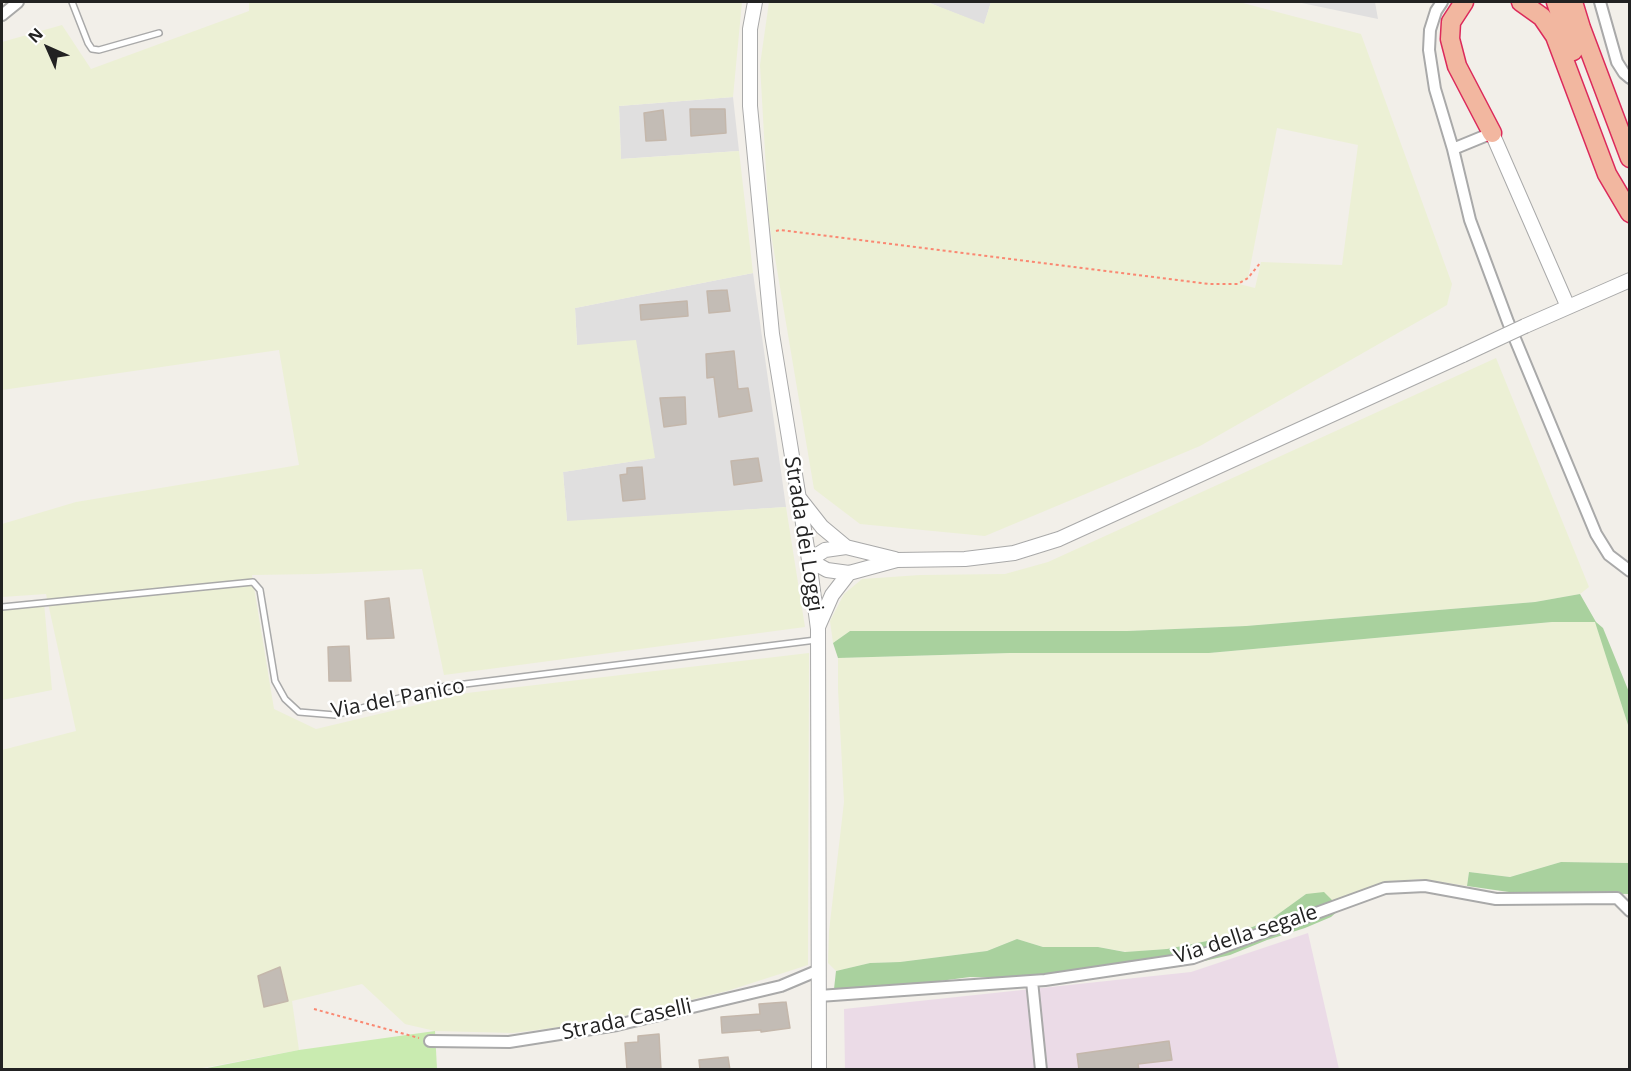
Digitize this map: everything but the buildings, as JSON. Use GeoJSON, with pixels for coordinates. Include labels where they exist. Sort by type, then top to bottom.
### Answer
{"type":"FeatureCollection","features":[{"type":"Feature","properties":{"kind":"highway"},"geometry":{"type":"LineString","coordinates":[[1521,2],[1542,17],[1555,36],[1607,174],[1629,211]]}},
{"type":"Feature","properties":{"kind":"highway"},"geometry":{"type":"LineString","coordinates":[[1556,2],[1629,211]]}},
{"type":"Feature","properties":{"kind":"highway"},"geometry":{"type":"LineString","coordinates":[[1573,2],[1629,158]]}},
{"type":"Feature","properties":{"kind":"highway"},"geometry":{"type":"LineString","coordinates":[[1465,3],[1451,22],[1450,39],[1457,66],[1492,133]]}},
{"type":"Feature","properties":{"kind":"street"},"geometry":{"type":"LineString","coordinates":[[2,15],[18,2]]}},
{"type":"Feature","properties":{"kind":"street","name":"Strada dei Loggi"},"geometry":{"type":"LineString","coordinates":[[755,2],[750,29],[750,106],[772,334],[809,560],[818,634],[819,1070]]}},
{"type":"Feature","properties":{"kind":"street"},"geometry":{"type":"LineString","coordinates":[[1442,2],[1436,11],[1430,30],[1429,50],[1435,89],[1473,230],[1508,322],[1596,534],[1609,555],[1629,571]]}},
{"type":"Feature","properties":{"kind":"street"},"geometry":{"type":"LineString","coordinates":[[1600,2],[1617,62],[1629,78]]}},
{"type":"Feature","properties":{"kind":"street"},"geometry":{"type":"LineString","coordinates":[[1453,149],[1492,133],[1568,307]]}},
{"type":"Feature","properties":{"kind":"street"},"geometry":{"type":"LineString","coordinates":[[897,560],[846,547],[825,549],[809,560],[827,570],[849,573],[897,560],[966,559],[1014,553],[1059,539],[1629,280]]}},
{"type":"Feature","properties":{"kind":"street"},"geometry":{"type":"LineString","coordinates":[[798,498],[822,527],[846,547]]}},
{"type":"Feature","properties":{"kind":"street"},"geometry":{"type":"LineString","coordinates":[[818,634],[832,595],[849,573]]}},
{"type":"Feature","properties":{"kind":"street","name":"Via della segale"},"geometry":{"type":"LineString","coordinates":[[819,996],[1032,981],[1193,958],[1384,888],[1425,886],[1496,899],[1617,898],[1629,911]]}},
{"type":"Feature","properties":{"kind":"street","name":"Strada Caselli"},"geometry":{"type":"LineString","coordinates":[[430,1041],[509,1042],[617,1025],[781,986],[819,970]]}},
{"type":"Feature","properties":{"kind":"street"},"geometry":{"type":"LineString","coordinates":[[1032,981],[1041,1070]]}},
{"type":"Feature","properties":{"kind":"lane"},"geometry":{"type":"LineString","coordinates":[[72,2],[92,49],[99,50],[159,33]]}},
{"type":"Feature","properties":{"kind":"lane","name":"Via del Panico"},"geometry":{"type":"LineString","coordinates":[[2,607],[254,582],[260,590],[275,681],[285,699],[299,712],[335,715],[441,687],[818,634]]}},
{"type":"Feature","properties":{"kind":"path"},"geometry":{"type":"LineString","coordinates":[[762,233],[780,230],[1209,284],[1238,284],[1248,279],[1261,262]]}},
{"type":"Feature","properties":{"kind":"path"},"geometry":{"type":"LineString","coordinates":[[314,1009],[430,1041]]}},
{"type":"Feature","properties":{"kind":"shaded area"},"geometry":{"type":"Polygon","coordinates":[[[927,2],[991,2],[984,25],[927,2]]]}},
{"type":"Feature","properties":{"kind":"shaded area"},"geometry":{"type":"Polygon","coordinates":[[[1297,2],[1375,2],[1378,19],[1297,2]]]}},
{"type":"Feature","properties":{"kind":"shaded area"},"geometry":{"type":"Polygon","coordinates":[[[733,97],[739,151],[621,159],[619,106],[733,97]]]}},
{"type":"Feature","properties":{"kind":"shaded area"},"geometry":{"type":"Polygon","coordinates":[[[753,273],[786,507],[567,522],[563,472],[654,458],[577,345],[575,308],[753,273]]]}},
{"type":"Feature","properties":{"kind":"shaded area"},"geometry":{"type":"Polygon","coordinates":[[[1308,933],[1339,1069],[845,1069],[844,1009],[1191,972],[1308,933]]]}},
{"type":"Feature","properties":{"kind":"green space"},"geometry":{"type":"Polygon","coordinates":[[[249,2],[742,2],[733,97],[619,106],[621,159],[739,151],[753,273],[575,308],[577,345],[636,340],[655,458],[563,472],[567,521],[786,507],[805,627],[444,675],[422,569],[252,575],[274,709],[316,729],[467,693],[809,653],[808,965],[727,991],[599,1022],[513,1033],[435,1031],[405,1024],[362,984],[292,1001],[299,1050],[197,1069],[2,1069],[2,750],[76,731],[46,594],[2,597],[2,524],[76,502],[299,465],[279,350],[2,390],[2,42],[62,25],[91,69],[249,11],[249,2]]]}},
{"type":"Feature","properties":{"kind":"green space"},"geometry":{"type":"Polygon","coordinates":[[[769,2],[927,2],[984,24],[991,2],[1239,2],[1361,34],[1452,284],[1447,305],[1200,446],[985,536],[860,524],[814,489],[769,222],[760,65],[769,2]],[[1277,128],[1248,278],[1239,284],[1255,288],[1261,262],[1342,265],[1358,145],[1277,128]]]}},
{"type":"Feature","properties":{"kind":"green space"},"geometry":{"type":"Polygon","coordinates":[[[1496,358],[1589,587],[1580,594],[1535,602],[1246,626],[1127,631],[850,631],[833,643],[830,621],[844,594],[862,579],[920,575],[1005,574],[1048,562],[1496,358]]]}},
{"type":"Feature","properties":{"kind":"green space"},"geometry":{"type":"Polygon","coordinates":[[[1580,594],[1596,622],[1603,628],[1629,692],[1629,728],[1595,622],[1552,622],[1209,653],[1010,653],[838,658],[833,643],[850,631],[1127,631],[1246,626],[1535,602],[1580,594]]]}},
{"type":"Feature","properties":{"kind":"green space"},"geometry":{"type":"Polygon","coordinates":[[[44,603],[52,690],[2,700],[2,607],[44,603]]]}},
{"type":"Feature","properties":{"kind":"green space"},"geometry":{"type":"Polygon","coordinates":[[[1552,622],[1596,622],[1629,728],[1629,863],[1561,862],[1510,877],[1469,872],[1467,886],[1423,879],[1391,881],[1334,902],[1306,894],[1270,920],[1227,937],[1167,949],[1127,952],[1098,947],[1043,947],[1017,939],[987,951],[900,962],[870,963],[836,971],[828,963],[829,931],[844,802],[838,658],[1010,653],[1209,653],[1552,622]]]}},
{"type":"Feature","properties":{"kind":"green space"},"geometry":{"type":"Polygon","coordinates":[[[1561,862],[1629,863],[1629,894],[1509,892],[1467,886],[1469,872],[1510,877],[1561,862]]]}},
{"type":"Feature","properties":{"kind":"green space"},"geometry":{"type":"Polygon","coordinates":[[[1324,892],[1339,910],[1331,917],[1230,955],[1183,966],[1114,976],[1066,973],[1006,978],[970,977],[864,991],[834,989],[836,971],[870,963],[900,962],[987,951],[1017,939],[1043,947],[1098,947],[1125,952],[1167,949],[1227,937],[1270,920],[1306,894],[1324,892]]]}},
{"type":"Feature","properties":{"kind":"green space"},"geometry":{"type":"Polygon","coordinates":[[[435,1031],[437,1069],[197,1070],[299,1050],[435,1031]]]}}]}
